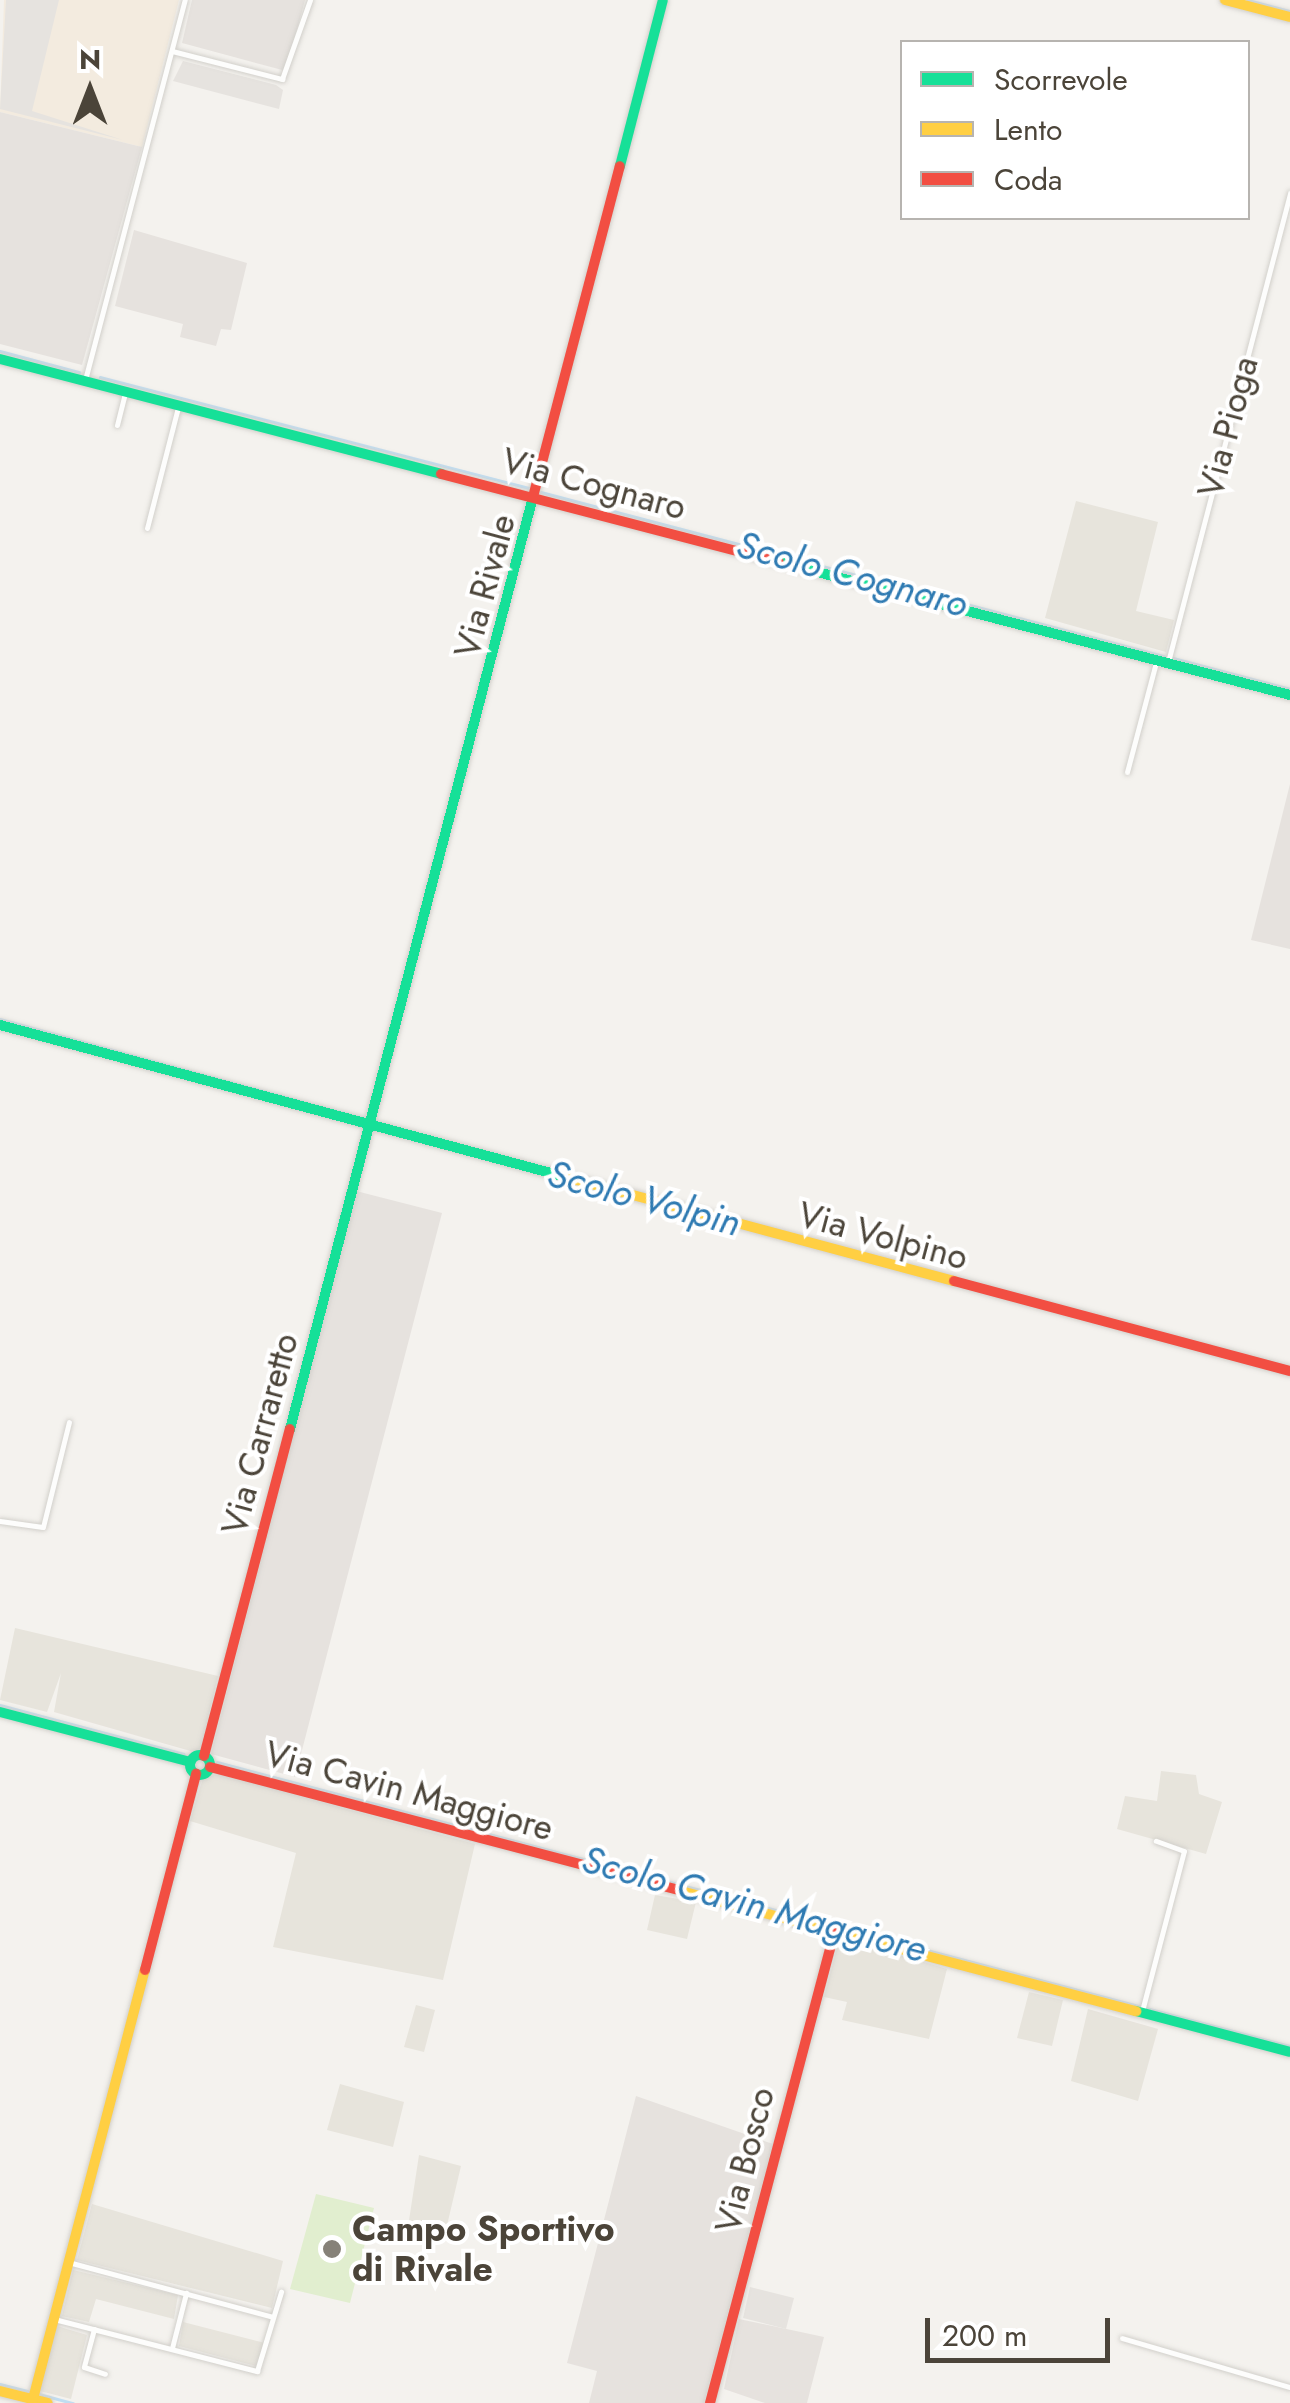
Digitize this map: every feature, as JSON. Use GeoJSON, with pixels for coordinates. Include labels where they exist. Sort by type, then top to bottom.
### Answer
{"type":"FeatureCollection","features":[{"type":"Feature","properties":{"kind":"street"},"geometry":{"type":"LineString","coordinates":[[85,380],[185,0]]}},
{"type":"Feature","properties":{"kind":"street"},"geometry":{"type":"LineString","coordinates":[[172,51],[282,79],[310,0]]}},
{"type":"Feature","properties":{"kind":"street","name":"Via Rivale"},"geometry":{"type":"LineString","coordinates":[[370,1123],[663,0]]}},
{"type":"Feature","properties":{"kind":"street"},"geometry":{"type":"LineString","coordinates":[[1225,0],[1290,17]]}},
{"type":"Feature","properties":{"kind":"street","name":"Via Pioga"},"geometry":{"type":"LineString","coordinates":[[1127,772],[1163,660],[1290,194]]}},
{"type":"Feature","properties":{"kind":"street","name":"Via Cognaro"},"geometry":{"type":"LineString","coordinates":[[0,358],[1290,695]]}},
{"type":"Feature","properties":{"kind":"street"},"geometry":{"type":"LineString","coordinates":[[117,425],[126,390]]}},
{"type":"Feature","properties":{"kind":"street"},"geometry":{"type":"LineString","coordinates":[[147,528],[179,404]]}},
{"type":"Feature","properties":{"kind":"street","name":"Via Volpino"},"geometry":{"type":"LineString","coordinates":[[0,1025],[1290,1371]]}},
{"type":"Feature","properties":{"kind":"street","name":"Via Carraretto"},"geometry":{"type":"LineString","coordinates":[[204,1756],[370,1123]]}},
{"type":"Feature","properties":{"kind":"street"},"geometry":{"type":"LineString","coordinates":[[0,1522],[43,1527],[70,1422]]}},
{"type":"Feature","properties":{"kind":"street"},"geometry":{"type":"LineString","coordinates":[[0,1712],[190,1762],[204,1756]]}},
{"type":"Feature","properties":{"kind":"street","name":"Via Cavin Maggiore"},"geometry":{"type":"LineString","coordinates":[[204,1756],[210,1767]]}},
{"type":"Feature","properties":{"kind":"street"},"geometry":{"type":"LineString","coordinates":[[0,2390],[38,2401],[68,2262],[196,1774],[190,1762]]}},
{"type":"Feature","properties":{"kind":"street","name":"Via Cavin Maggiore"},"geometry":{"type":"LineString","coordinates":[[196,1774],[210,1767],[1143,2008],[1290,2052]]}},
{"type":"Feature","properties":{"kind":"street"},"geometry":{"type":"LineString","coordinates":[[1143,2008],[1184,1851],[1156,1842]]}},
{"type":"Feature","properties":{"kind":"street","name":"Via Bosco"},"geometry":{"type":"LineString","coordinates":[[710,2403],[835,1931]]}},
{"type":"Feature","properties":{"kind":"street"},"geometry":{"type":"LineString","coordinates":[[68,2262],[273,2317]]}},
{"type":"Feature","properties":{"kind":"street"},"geometry":{"type":"LineString","coordinates":[[54,2318],[260,2370],[280,2292]]}},
{"type":"Feature","properties":{"kind":"street"},"geometry":{"type":"LineString","coordinates":[[171,2349],[186,2293]]}},
{"type":"Feature","properties":{"kind":"street"},"geometry":{"type":"LineString","coordinates":[[94,2329],[84,2367],[105,2374]]}},
{"type":"Feature","properties":{"kind":"street"},"geometry":{"type":"LineString","coordinates":[[1122,2338],[1290,2386]]}},
{"type":"Feature","properties":{"kind":"shaded area"},"geometry":{"type":"Polygon","coordinates":[[[4,0],[179,0],[142,147],[0,112],[4,0]]]}},
{"type":"Feature","properties":{"kind":"shaded area"},"geometry":{"type":"Polygon","coordinates":[[[6,0],[59,0],[32,111],[123,140],[0,109],[6,0]]]}},
{"type":"Feature","properties":{"kind":"shaded area"},"geometry":{"type":"Polygon","coordinates":[[[192,0],[305,0],[286,71],[182,43],[192,0]]]}},
{"type":"Feature","properties":{"kind":"shaded area"},"geometry":{"type":"Polygon","coordinates":[[[183,61],[276,85],[283,90],[279,109],[173,81],[183,61]]]}},
{"type":"Feature","properties":{"kind":"shaded area"},"geometry":{"type":"Polygon","coordinates":[[[0,112],[142,147],[82,365],[0,344],[0,112]]]}},
{"type":"Feature","properties":{"kind":"shaded area"},"geometry":{"type":"Polygon","coordinates":[[[134,230],[247,263],[231,330],[221,329],[216,346],[180,337],[183,324],[115,306],[134,230]]]}},
{"type":"Feature","properties":{"kind":"shaded area"},"geometry":{"type":"Polygon","coordinates":[[[1076,501],[1158,522],[1136,611],[1174,620],[1166,652],[1045,618],[1076,501]]]}},
{"type":"Feature","properties":{"kind":"shaded area"},"geometry":{"type":"Polygon","coordinates":[[[1290,784],[1290,949],[1251,940],[1290,784]]]}},
{"type":"Feature","properties":{"kind":"shaded area"},"geometry":{"type":"Polygon","coordinates":[[[356,1191],[442,1213],[295,1777],[211,1754],[356,1191]]]}},
{"type":"Feature","properties":{"kind":"shaded area"},"geometry":{"type":"Polygon","coordinates":[[[15,1628],[218,1676],[201,1748],[194,1752],[54,1712],[61,1673],[47,1712],[0,1700],[15,1628]]]}},
{"type":"Feature","properties":{"kind":"shaded area"},"geometry":{"type":"Polygon","coordinates":[[[1161,1771],[1196,1775],[1199,1794],[1222,1802],[1206,1854],[1117,1829],[1125,1796],[1157,1801],[1161,1771]]]}},
{"type":"Feature","properties":{"kind":"shaded area"},"geometry":{"type":"Polygon","coordinates":[[[218,1774],[475,1844],[443,1980],[273,1947],[296,1853],[190,1821],[203,1778],[218,1774]]]}},
{"type":"Feature","properties":{"kind":"shaded area"},"geometry":{"type":"Polygon","coordinates":[[[655,1895],[696,1902],[687,1939],[647,1930],[655,1895]]]}},
{"type":"Feature","properties":{"kind":"shaded area"},"geometry":{"type":"Polygon","coordinates":[[[840,1937],[947,1969],[929,2039],[842,2020],[847,2002],[824,1997],[840,1937]]]}},
{"type":"Feature","properties":{"kind":"shaded area"},"geometry":{"type":"Polygon","coordinates":[[[1029,1992],[1063,2000],[1052,2046],[1017,2038],[1029,1992]]]}},
{"type":"Feature","properties":{"kind":"shaded area"},"geometry":{"type":"Polygon","coordinates":[[[416,2005],[435,2010],[424,2052],[404,2047],[416,2005]]]}},
{"type":"Feature","properties":{"kind":"shaded area"},"geometry":{"type":"Polygon","coordinates":[[[1088,2009],[1158,2029],[1138,2101],[1071,2081],[1088,2009]]]}},
{"type":"Feature","properties":{"kind":"shaded area"},"geometry":{"type":"Polygon","coordinates":[[[340,2084],[404,2102],[393,2147],[327,2130],[340,2084]]]}},
{"type":"Feature","properties":{"kind":"shaded area"},"geometry":{"type":"Polygon","coordinates":[[[636,2096],[773,2144],[704,2403],[589,2403],[597,2371],[567,2363],[636,2096]]]}},
{"type":"Feature","properties":{"kind":"shaded area"},"geometry":{"type":"Polygon","coordinates":[[[419,2155],[461,2166],[444,2238],[408,2227],[419,2155]]]}},
{"type":"Feature","properties":{"kind":"shaded area"},"geometry":{"type":"Polygon","coordinates":[[[92,2204],[283,2261],[272,2308],[77,2260],[92,2204]]]}},
{"type":"Feature","properties":{"kind":"shaded area"},"geometry":{"type":"Polygon","coordinates":[[[73,2270],[178,2295],[174,2319],[96,2299],[89,2322],[62,2316],[73,2270]]]}},
{"type":"Feature","properties":{"kind":"shaded area"},"geometry":{"type":"Polygon","coordinates":[[[750,2287],[794,2298],[786,2329],[743,2318],[750,2287]]]}},
{"type":"Feature","properties":{"kind":"shaded area"},"geometry":{"type":"Polygon","coordinates":[[[739,2319],[824,2337],[807,2403],[765,2403],[724,2389],[739,2319]]]}},
{"type":"Feature","properties":{"kind":"shaded area"},"geometry":{"type":"Polygon","coordinates":[[[183,2322],[265,2343],[256,2366],[179,2346],[183,2322]]]}},
{"type":"Feature","properties":{"kind":"shaded area"},"geometry":{"type":"Polygon","coordinates":[[[57,2326],[87,2335],[71,2399],[40,2391],[57,2326]]]}},
{"type":"Feature","properties":{"kind":"green space","name":"Campo Sportivo di Rivale"},"geometry":{"type":"Polygon","coordinates":[[[316,2194],[374,2208],[350,2303],[290,2289],[316,2194]]]}},
{"type":"Feature","properties":{"kind":"waterway"},"geometry":{"type":"LineString","coordinates":[[1248,0],[1290,11]]}},
{"type":"Feature","properties":{"kind":"waterway","name":"Scolo Cognaro"},"geometry":{"type":"LineString","coordinates":[[0,351],[79,372]]}},
{"type":"Feature","properties":{"kind":"waterway","name":"Scolo Cognaro"},"geometry":{"type":"LineString","coordinates":[[100,377],[532,489]]}},
{"type":"Feature","properties":{"kind":"waterway","name":"Scolo Cognaro"},"geometry":{"type":"LineString","coordinates":[[541,492],[1164,656]]}},
{"type":"Feature","properties":{"kind":"waterway","name":"Scolo Cognaro"},"geometry":{"type":"LineString","coordinates":[[1173,658],[1290,689]]}},
{"type":"Feature","properties":{"kind":"waterway","name":"Scolo Volpin"},"geometry":{"type":"LineString","coordinates":[[0,1019],[370,1120]]}},
{"type":"Feature","properties":{"kind":"waterway","name":"Scolo Cavin Maggiore"},"geometry":{"type":"LineString","coordinates":[[0,1705],[184,1754]]}},
{"type":"Feature","properties":{"kind":"waterway","name":"Scolo Cavin Maggiore"},"geometry":{"type":"LineString","coordinates":[[217,1762],[1290,2046]]}},
{"type":"Feature","properties":{"kind":"waterway"},"geometry":{"type":"LineString","coordinates":[[0,2384],[31,2392]]}},
{"type":"Feature","properties":{"kind":"waterway"},"geometry":{"type":"LineString","coordinates":[[39,2394],[73,2403]]}},
{"type":"Feature","properties":{"kind":"traffic: fast"},"geometry":{"type":"LineString","coordinates":[[620,166],[663,0]]}},
{"type":"Feature","properties":{"kind":"traffic: fast"},"geometry":{"type":"LineString","coordinates":[[0,359],[441,474]]}},
{"type":"Feature","properties":{"kind":"traffic: fast"},"geometry":{"type":"LineString","coordinates":[[290,1429],[533,497]]}},
{"type":"Feature","properties":{"kind":"traffic: fast"},"geometry":{"type":"LineString","coordinates":[[779,562],[1290,695]]}},
{"type":"Feature","properties":{"kind":"traffic: fast"},"geometry":{"type":"LineString","coordinates":[[0,1025],[562,1176]]}},
{"type":"Feature","properties":{"kind":"traffic: fast"},"geometry":{"type":"LineString","coordinates":[[0,1712],[191,1762]]}},
{"type":"Feature","properties":{"kind":"traffic: fast"},"geometry":{"type":"LineString","coordinates":[[200,1755],[210,1765],[200,1775],[190,1765],[200,1755]]}},
{"type":"Feature","properties":{"kind":"traffic: fast"},"geometry":{"type":"LineString","coordinates":[[1136,2011],[1290,2052]]}},
{"type":"Feature","properties":{"kind":"traffic: slow"},"geometry":{"type":"LineString","coordinates":[[1225,0],[1290,17]]}},
{"type":"Feature","properties":{"kind":"traffic: slow"},"geometry":{"type":"LineString","coordinates":[[562,1176],[954,1281]]}},
{"type":"Feature","properties":{"kind":"traffic: slow"},"geometry":{"type":"LineString","coordinates":[[681,1891],[1136,2011]]}},
{"type":"Feature","properties":{"kind":"traffic: slow"},"geometry":{"type":"LineString","coordinates":[[33,2399],[145,1970]]}},
{"type":"Feature","properties":{"kind":"traffic: slow"},"geometry":{"type":"LineString","coordinates":[[0,2391],[48,2403]]}},
{"type":"Feature","properties":{"kind":"traffic: jam"},"geometry":{"type":"LineString","coordinates":[[533,497],[620,166]]}},
{"type":"Feature","properties":{"kind":"traffic: jam"},"geometry":{"type":"LineString","coordinates":[[441,474],[779,562]]}},
{"type":"Feature","properties":{"kind":"traffic: jam"},"geometry":{"type":"LineString","coordinates":[[954,1281],[1290,1371]]}},
{"type":"Feature","properties":{"kind":"traffic: jam"},"geometry":{"type":"LineString","coordinates":[[204,1756],[290,1429]]}},
{"type":"Feature","properties":{"kind":"traffic: jam"},"geometry":{"type":"LineString","coordinates":[[210,1767],[681,1891]]}},
{"type":"Feature","properties":{"kind":"traffic: jam"},"geometry":{"type":"LineString","coordinates":[[145,1970],[196,1774]]}},
{"type":"Feature","properties":{"kind":"traffic: jam"},"geometry":{"type":"LineString","coordinates":[[710,2403],[835,1931]]}},
{"type":"Feature","properties":{"kind":"place","name":"Campo Sportivo di Rivale"},"geometry":{"type":"Point","coordinates":[332,2249]}}]}
